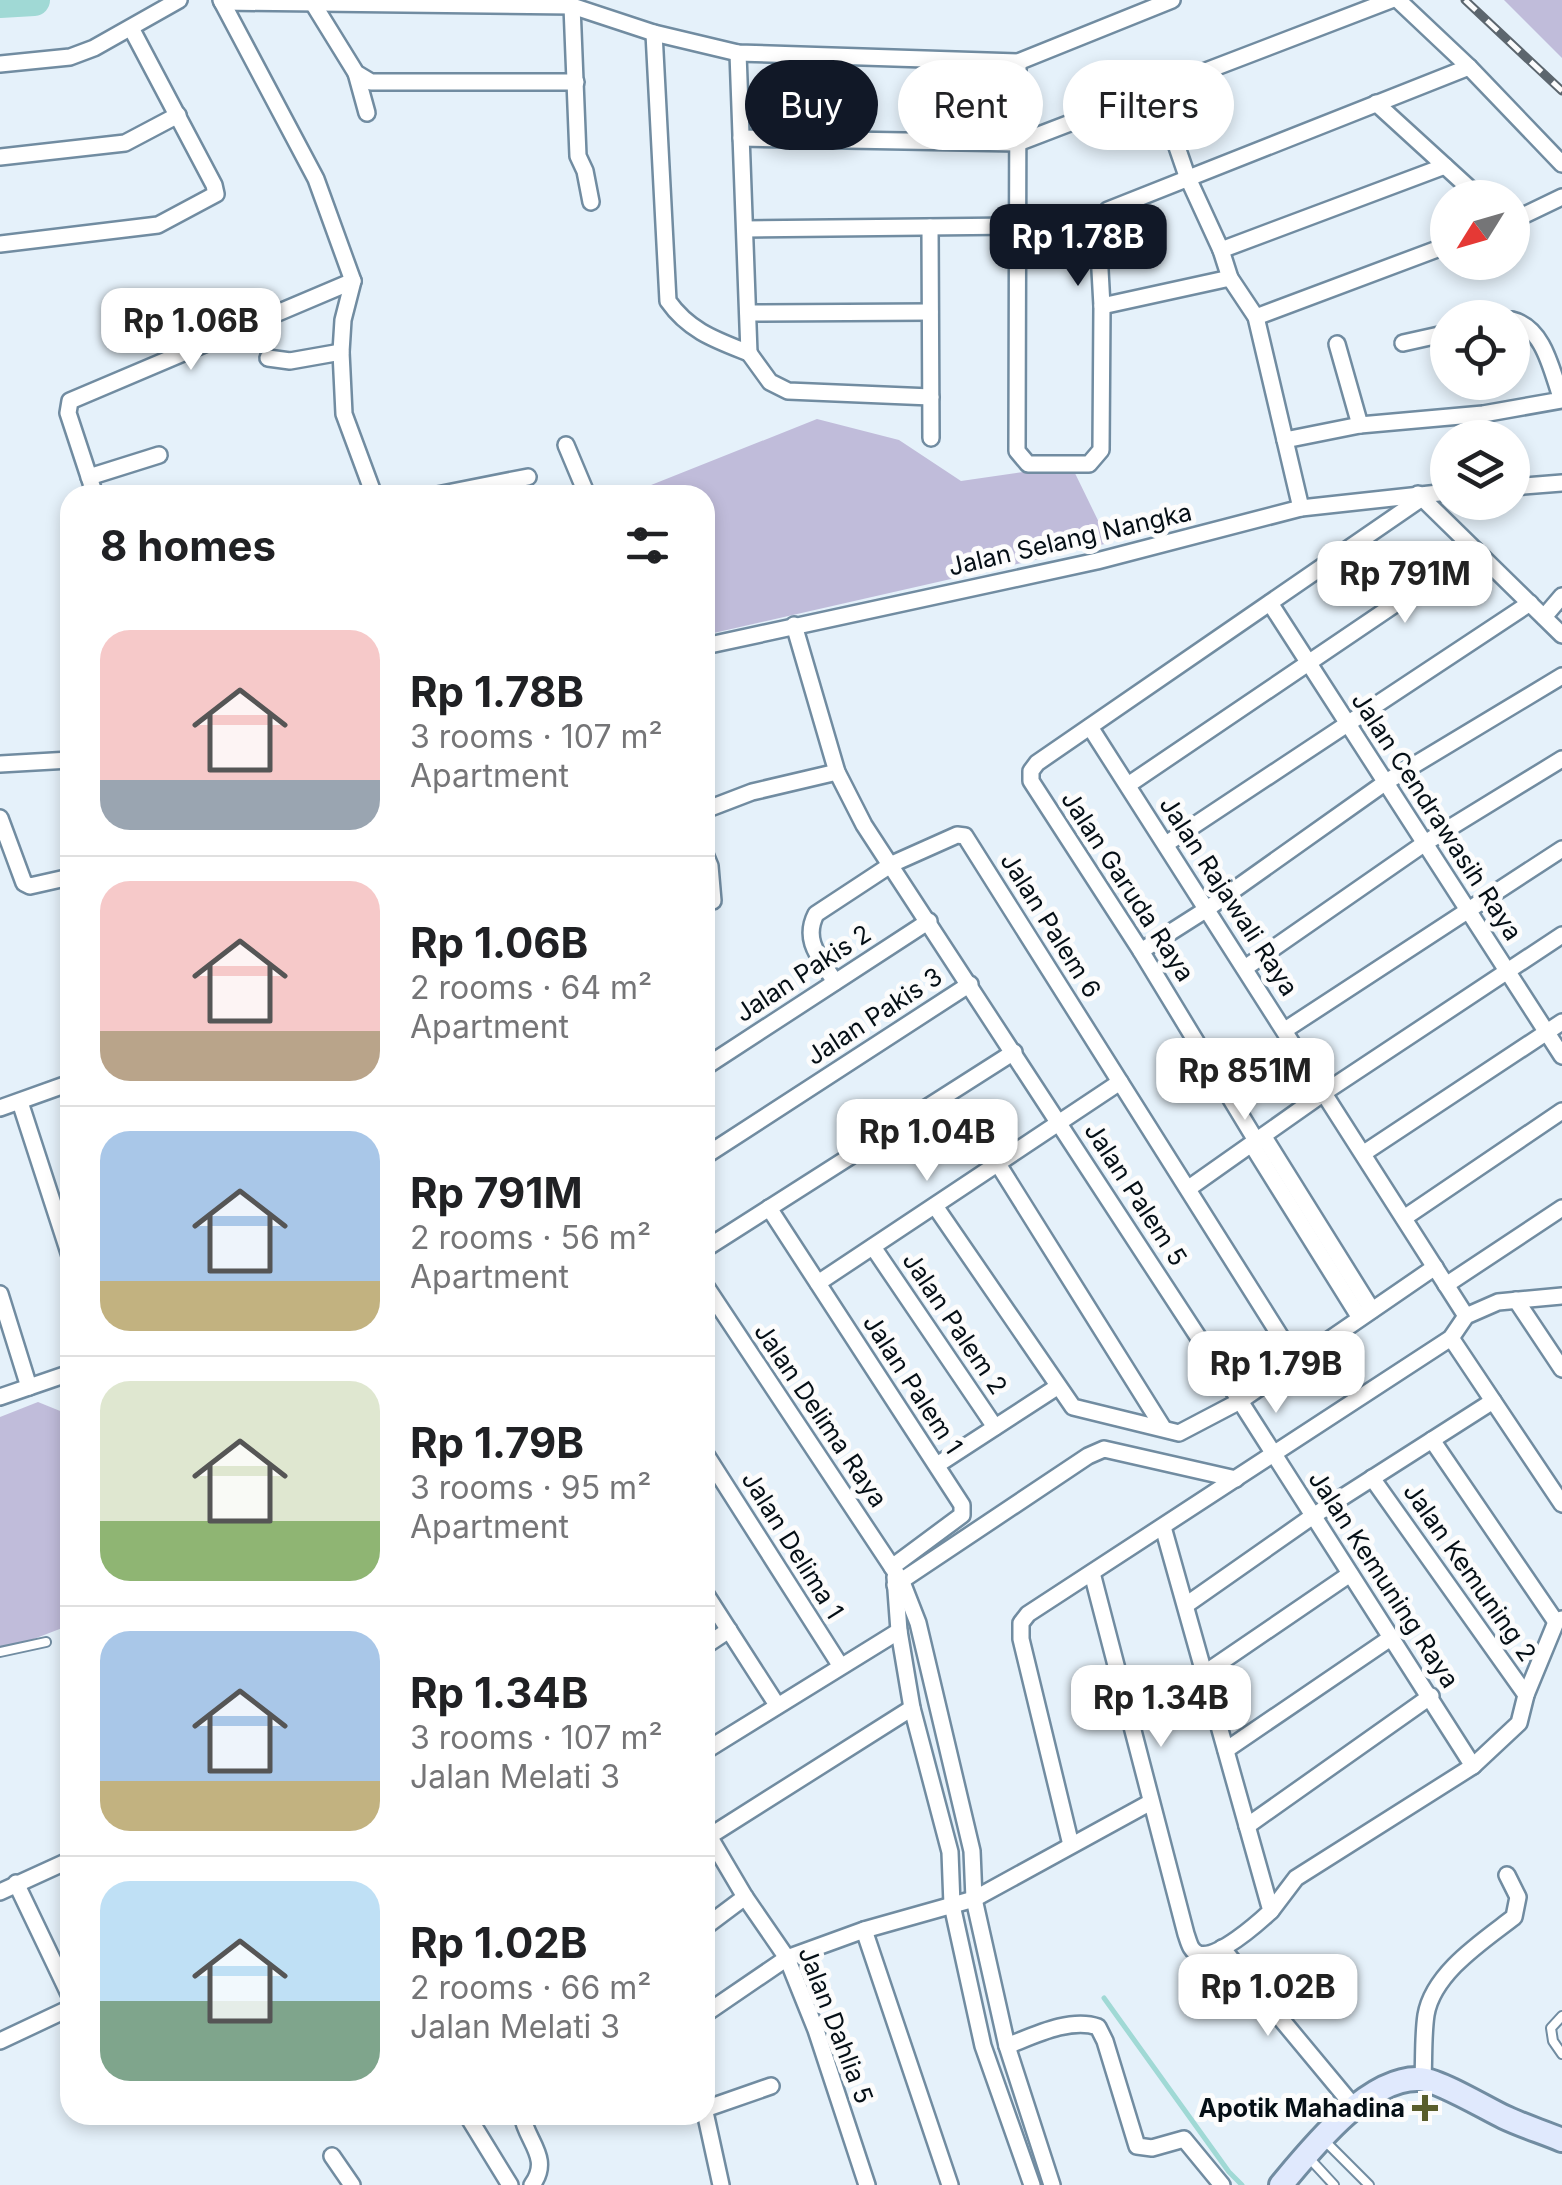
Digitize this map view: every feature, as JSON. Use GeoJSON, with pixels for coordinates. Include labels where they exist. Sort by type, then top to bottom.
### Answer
{"type":"FeatureCollection","features":[{"type":"Feature","properties":{"kind":"main road"},"geometry":{"type":"LineString","coordinates":[[1281,2185],[1355,2108],[1388,2086],[1423,2078],[1562,2140]]}},
{"type":"Feature","properties":{"kind":"street"},"geometry":{"type":"LineString","coordinates":[[0,64],[70,57],[94,48],[179,0]]}},
{"type":"Feature","properties":{"kind":"street"},"geometry":{"type":"LineString","coordinates":[[1023,60],[1172,0]]}},
{"type":"Feature","properties":{"kind":"street"},"geometry":{"type":"LineString","coordinates":[[1234,62],[1391,0]]}},
{"type":"Feature","properties":{"kind":"street"},"geometry":{"type":"LineString","coordinates":[[1398,0],[1562,164]]}},
{"type":"Feature","properties":{"kind":"street"},"geometry":{"type":"LineString","coordinates":[[222,1],[572,6],[654,34],[738,53],[956,60]]}},
{"type":"Feature","properties":{"kind":"street"},"geometry":{"type":"LineString","coordinates":[[222,1],[316,179],[353,281],[343,320],[344,414],[370,485]]}},
{"type":"Feature","properties":{"kind":"street"},"geometry":{"type":"LineString","coordinates":[[314,5],[356,72],[367,113]]}},
{"type":"Feature","properties":{"kind":"street"},"geometry":{"type":"LineString","coordinates":[[572,6],[578,156],[591,202]]}},
{"type":"Feature","properties":{"kind":"street"},"geometry":{"type":"LineString","coordinates":[[0,244],[158,225],[208,202],[216,194],[131,28]]}},
{"type":"Feature","properties":{"kind":"street"},"geometry":{"type":"LineString","coordinates":[[654,34],[668,300],[681,319],[696,332],[749,353],[770,382],[788,391],[931,397]]}},
{"type":"Feature","properties":{"kind":"street"},"geometry":{"type":"LineString","coordinates":[[738,53],[749,353]]}},
{"type":"Feature","properties":{"kind":"street"},"geometry":{"type":"LineString","coordinates":[[1018,150],[1017,451],[1028,464],[1089,464],[1101,450],[1100,220],[1108,210],[1469,67]]}},
{"type":"Feature","properties":{"kind":"street"},"geometry":{"type":"LineString","coordinates":[[356,72],[371,82],[389,84],[576,82]]}},
{"type":"Feature","properties":{"kind":"street"},"geometry":{"type":"LineString","coordinates":[[1376,103],[1460,180]]}},
{"type":"Feature","properties":{"kind":"street"},"geometry":{"type":"LineString","coordinates":[[0,157],[125,143],[178,114]]}},
{"type":"Feature","properties":{"kind":"street"},"geometry":{"type":"LineString","coordinates":[[741,138],[898,141]]}},
{"type":"Feature","properties":{"kind":"street"},"geometry":{"type":"LineString","coordinates":[[1178,150],[1230,278],[1256,316],[1301,508]]}},
{"type":"Feature","properties":{"kind":"street"},"geometry":{"type":"LineString","coordinates":[[1221,250],[1445,166]]}},
{"type":"Feature","properties":{"kind":"street"},"geometry":{"type":"LineString","coordinates":[[1530,212],[1562,197]]}},
{"type":"Feature","properties":{"kind":"street"},"geometry":{"type":"LineString","coordinates":[[744,228],[1017,226]]}},
{"type":"Feature","properties":{"kind":"street"},"geometry":{"type":"LineString","coordinates":[[930,227],[932,438]]}},
{"type":"Feature","properties":{"kind":"street"},"geometry":{"type":"LineString","coordinates":[[1256,316],[1430,252]]}},
{"type":"Feature","properties":{"kind":"street"},"geometry":{"type":"LineString","coordinates":[[1102,306],[1230,278]]}},
{"type":"Feature","properties":{"kind":"street"},"geometry":{"type":"LineString","coordinates":[[93,485],[68,413],[70,402],[353,281]]}},
{"type":"Feature","properties":{"kind":"street"},"geometry":{"type":"LineString","coordinates":[[748,312],[930,312]]}},
{"type":"Feature","properties":{"kind":"street"},"geometry":{"type":"LineString","coordinates":[[1285,440],[1360,424],[1482,414],[1562,400],[1558,376],[1530,329]]}},
{"type":"Feature","properties":{"kind":"street"},"geometry":{"type":"LineString","coordinates":[[1403,342],[1430,337]]}},
{"type":"Feature","properties":{"kind":"street"},"geometry":{"type":"LineString","coordinates":[[1337,344],[1360,424]]}},
{"type":"Feature","properties":{"kind":"street"},"geometry":{"type":"LineString","coordinates":[[268,358],[290,361],[341,352]]}},
{"type":"Feature","properties":{"kind":"street"},"geometry":{"type":"LineString","coordinates":[[566,445],[583,485]]}},
{"type":"Feature","properties":{"kind":"street"},"geometry":{"type":"LineString","coordinates":[[90,477],[159,455]]}},
{"type":"Feature","properties":{"kind":"street"},"geometry":{"type":"LineString","coordinates":[[488,485],[528,477]]}},
{"type":"Feature","properties":{"kind":"street"},"geometry":{"type":"LineString","coordinates":[[1530,486],[1562,484]]}},
{"type":"Feature","properties":{"kind":"street","name":"Jalan Selang Nangka"},"geometry":{"type":"LineString","coordinates":[[715,644],[1097,561],[1301,508],[1430,495]]}},
{"type":"Feature","properties":{"kind":"street"},"geometry":{"type":"LineString","coordinates":[[1090,727],[1420,497],[1562,635]]}},
{"type":"Feature","properties":{"kind":"street"},"geometry":{"type":"LineString","coordinates":[[1128,785],[1475,550]]}},
{"type":"Feature","properties":{"kind":"street"},"geometry":{"type":"LineString","coordinates":[[1544,617],[1562,596]]}},
{"type":"Feature","properties":{"kind":"street","name":"Jalan Cendrawasih Raya"},"geometry":{"type":"LineString","coordinates":[[1270,603],[1562,1056]]}},
{"type":"Feature","properties":{"kind":"street"},"geometry":{"type":"LineString","coordinates":[[1166,844],[1530,603]]}},
{"type":"Feature","properties":{"kind":"street","name":"Jalan Palem 5"},"geometry":{"type":"LineString","coordinates":[[794,625],[837,772],[864,825],[1060,1122],[1272,1455]]}},
{"type":"Feature","properties":{"kind":"street"},"geometry":{"type":"LineString","coordinates":[[1142,950],[1207,909],[1386,782],[1562,676]]}},
{"type":"Feature","properties":{"kind":"street","name":"Jalan Rajawali Raya"},"geometry":{"type":"LineString","coordinates":[[1090,727],[1466,1316]]}},
{"type":"Feature","properties":{"kind":"street","name":"Jalan Garuda Raya"},"geometry":{"type":"LineString","coordinates":[[1090,727],[1037,763],[1031,770],[1031,780],[1142,950],[1366,1314]]}},
{"type":"Feature","properties":{"kind":"street"},"geometry":{"type":"LineString","coordinates":[[1245,968],[1425,843],[1562,759]]}},
{"type":"Feature","properties":{"kind":"street"},"geometry":{"type":"LineString","coordinates":[[0,764],[60,761]]}},
{"type":"Feature","properties":{"kind":"street"},"geometry":{"type":"LineString","coordinates":[[715,806],[752,792],[837,772]]}},
{"type":"Feature","properties":{"kind":"street"},"geometry":{"type":"LineString","coordinates":[[0,818],[24,883],[30,886],[60,879]]}},
{"type":"Feature","properties":{"kind":"street","name":"Jalan Palem 6"},"geometry":{"type":"LineString","coordinates":[[892,864],[957,834],[965,836],[1296,1361]]}},
{"type":"Feature","properties":{"kind":"street"},"geometry":{"type":"LineString","coordinates":[[1286,1030],[1562,848]]}},
{"type":"Feature","properties":{"kind":"street"},"geometry":{"type":"LineString","coordinates":[[836,982],[810,941],[809,928],[816,914],[892,864]]}},
{"type":"Feature","properties":{"kind":"street","name":"Jalan Pakis 2"},"geometry":{"type":"LineString","coordinates":[[715,1061],[929,921]]}},
{"type":"Feature","properties":{"kind":"street"},"geometry":{"type":"LineString","coordinates":[[1189,1188],[1325,1092],[1562,935]]}},
{"type":"Feature","properties":{"kind":"street","name":"Jalan Pakis 3"},"geometry":{"type":"LineString","coordinates":[[715,1150],[970,984]]}},
{"type":"Feature","properties":{"kind":"street"},"geometry":{"type":"LineString","coordinates":[[1364,1153],[1562,1022]]}},
{"type":"Feature","properties":{"kind":"street"},"geometry":{"type":"LineString","coordinates":[[715,1242],[1014,1052]]}},
{"type":"Feature","properties":{"kind":"street"},"geometry":{"type":"LineString","coordinates":[[818,1283],[1120,1082]]}},
{"type":"Feature","properties":{"kind":"street"},"geometry":{"type":"LineString","coordinates":[[0,1108],[60,1088]]}},
{"type":"Feature","properties":{"kind":"street"},"geometry":{"type":"LineString","coordinates":[[20,1102],[60,1225]]}},
{"type":"Feature","properties":{"kind":"street"},"geometry":{"type":"LineString","coordinates":[[1404,1218],[1562,1111]]}},
{"type":"Feature","properties":{"kind":"street"},"geometry":{"type":"LineString","coordinates":[[998,1164],[1162,1426]]}},
{"type":"Feature","properties":{"kind":"street"},"geometry":{"type":"LineString","coordinates":[[936,1206],[1074,1407],[1178,1433],[1240,1401],[1435,1267]]}},
{"type":"Feature","properties":{"kind":"street","name":"Jalan Palem 1"},"geometry":{"type":"LineString","coordinates":[[769,1208],[962,1505],[962,1515],[896,1577]]}},
{"type":"Feature","properties":{"kind":"street"},"geometry":{"type":"LineString","coordinates":[[1446,1285],[1562,1208]]}},
{"type":"Feature","properties":{"kind":"street","name":"Jalan Palem 2"},"geometry":{"type":"LineString","coordinates":[[873,1247],[995,1427]]}},
{"type":"Feature","properties":{"kind":"street"},"geometry":{"type":"LineString","coordinates":[[0,1294],[29,1387]]}},
{"type":"Feature","properties":{"kind":"street"},"geometry":{"type":"LineString","coordinates":[[1071,1845],[1021,1639],[1022,1623],[1028,1614],[1451,1338],[1466,1316],[1498,1302],[1562,1296]]}},
{"type":"Feature","properties":{"kind":"street"},"geometry":{"type":"LineString","coordinates":[[1516,1300],[1562,1369]]}},
{"type":"Feature","properties":{"kind":"street","name":"Jalan Delima Raya"},"geometry":{"type":"LineString","coordinates":[[715,1301],[896,1577],[918,1623],[972,1852],[974,1899],[1007,2046],[1052,2185]]}},
{"type":"Feature","properties":{"kind":"street"},"geometry":{"type":"LineString","coordinates":[[1451,1338],[1562,1504]]}},
{"type":"Feature","properties":{"kind":"street"},"geometry":{"type":"LineString","coordinates":[[0,1397],[60,1376]]}},
{"type":"Feature","properties":{"kind":"street"},"geometry":{"type":"LineString","coordinates":[[937,1465],[1057,1387]]}},
{"type":"Feature","properties":{"kind":"street"},"geometry":{"type":"LineString","coordinates":[[1186,1604],[1312,1516],[1493,1401]]}},
{"type":"Feature","properties":{"kind":"street"},"geometry":{"type":"LineString","coordinates":[[1092,1573],[1192,1949],[1212,1954],[1253,1928],[1296,1878],[1473,1766],[1520,1723],[1526,1695],[1559,1621],[1432,1440]]}},
{"type":"Feature","properties":{"kind":"street"},"geometry":{"type":"LineString","coordinates":[[1032,2185],[983,2046],[952,1906],[950,1852],[912,1708],[899,1630],[896,1577],[1088,1456],[1104,1450],[1236,1478]]}},
{"type":"Feature","properties":{"kind":"street","name":"Jalan Kemuning Raya"},"geometry":{"type":"LineString","coordinates":[[1272,1455],[1473,1766]]}},
{"type":"Feature","properties":{"kind":"street","name":"Jalan Delima 1"},"geometry":{"type":"LineString","coordinates":[[715,1468],[840,1665]]}},
{"type":"Feature","properties":{"kind":"street","name":"Jalan Kemuning 2"},"geometry":{"type":"LineString","coordinates":[[1372,1478],[1526,1695]]}},
{"type":"Feature","properties":{"kind":"street"},"geometry":{"type":"LineString","coordinates":[[1163,1526],[1271,1911]]}},
{"type":"Feature","properties":{"kind":"street"},"geometry":{"type":"LineString","coordinates":[[1205,1673],[1350,1574]]}},
{"type":"Feature","properties":{"kind":"street"},"geometry":{"type":"LineString","coordinates":[[715,1608],[777,1705]]}},
{"type":"Feature","properties":{"kind":"street"},"geometry":{"type":"LineString","coordinates":[[715,1639],[729,1630]]}},
{"type":"Feature","properties":{"kind":"street"},"geometry":{"type":"LineString","coordinates":[[715,1745],[899,1630]]}},
{"type":"Feature","properties":{"kind":"street"},"geometry":{"type":"LineString","coordinates":[[1226,1750],[1392,1637]]}},
{"type":"Feature","properties":{"kind":"street"},"geometry":{"type":"LineString","coordinates":[[1247,1826],[1431,1696]]}},
{"type":"Feature","properties":{"kind":"street"},"geometry":{"type":"LineString","coordinates":[[715,1833],[912,1708]]}},
{"type":"Feature","properties":{"kind":"street"},"geometry":{"type":"LineString","coordinates":[[715,2007],[787,1958],[864,1930],[974,1899],[1151,1802]]}},
{"type":"Feature","properties":{"kind":"street","name":"Jalan Dahlia 5"},"geometry":{"type":"LineString","coordinates":[[715,1850],[787,1958],[816,2030],[868,2185]]}},
{"type":"Feature","properties":{"kind":"street"},"geometry":{"type":"LineString","coordinates":[[0,1892],[60,1864]]}},
{"type":"Feature","properties":{"kind":"street"},"geometry":{"type":"LineString","coordinates":[[1423,2078],[1426,2012],[1438,1987],[1470,1952],[1514,1917],[1518,1897],[1507,1874]]}},
{"type":"Feature","properties":{"kind":"street"},"geometry":{"type":"LineString","coordinates":[[16,1883],[60,1975]]}},
{"type":"Feature","properties":{"kind":"street"},"geometry":{"type":"LineString","coordinates":[[715,1920],[745,1897]]}},
{"type":"Feature","properties":{"kind":"street"},"geometry":{"type":"LineString","coordinates":[[864,1930],[950,2185]]}},
{"type":"Feature","properties":{"kind":"street"},"geometry":{"type":"LineString","coordinates":[[1222,1948],[1355,2108]]}},
{"type":"Feature","properties":{"kind":"street"},"geometry":{"type":"LineString","coordinates":[[0,2041],[60,2013]]}},
{"type":"Feature","properties":{"kind":"street"},"geometry":{"type":"LineString","coordinates":[[1007,2046],[1072,2024],[1086,2022],[1098,2026],[1137,2146],[1152,2148],[1184,2139],[1222,2185]]}},
{"type":"Feature","properties":{"kind":"street"},"geometry":{"type":"LineString","coordinates":[[715,2107],[770,2086]]}},
{"type":"Feature","properties":{"kind":"street"},"geometry":{"type":"LineString","coordinates":[[474,2125],[510,2185]]}},
{"type":"Feature","properties":{"kind":"street"},"geometry":{"type":"LineString","coordinates":[[526,2125],[540,2158],[540,2174],[532,2185]]}},
{"type":"Feature","properties":{"kind":"street"},"geometry":{"type":"LineString","coordinates":[[708,2125],[721,2185]]}},
{"type":"Feature","properties":{"kind":"street"},"geometry":{"type":"LineString","coordinates":[[332,2156],[352,2185]]}},
{"type":"Feature","properties":{"kind":"lane"},"geometry":{"type":"LineString","coordinates":[[0,1652],[46,1642]]}},
{"type":"Feature","properties":{"kind":"lane"},"geometry":{"type":"LineString","coordinates":[[1562,2016],[1551,2028],[1552,2040],[1562,2054]]}},
{"type":"Feature","properties":{"kind":"lane"},"geometry":{"type":"LineString","coordinates":[[1314,2147],[1334,2185]]}},
{"type":"Feature","properties":{"kind":"lane"},"geometry":{"type":"LineString","coordinates":[[1314,2147],[1368,2185]]}},
{"type":"Feature","properties":{"kind":"shaded area"},"geometry":{"type":"Polygon","coordinates":[[[1504,0],[1562,0],[1562,58],[1504,0]]]}},
{"type":"Feature","properties":{"kind":"shaded area"},"geometry":{"type":"Polygon","coordinates":[[[817,419],[899,440],[961,481],[1071,465],[1109,543],[715,633],[715,485],[651,485],[817,419]]]}},
{"type":"Feature","properties":{"kind":"shaded area"},"geometry":{"type":"Polygon","coordinates":[[[38,1402],[60,1411],[60,1629],[0,1652],[0,1417],[38,1402]]]}},
{"type":"Feature","properties":{"kind":"waterway"},"geometry":{"type":"LineString","coordinates":[[0,2],[34,0]]}},
{"type":"Feature","properties":{"kind":"waterway"},"geometry":{"type":"LineString","coordinates":[[1104,1998],[1242,2185]]}},
{"type":"Feature","properties":{"kind":"railway"},"geometry":{"type":"LineString","coordinates":[[1465,0],[1562,91]]}},
{"type":"Feature","properties":{"kind":"place","name":"Apotik Mahadina"},"geometry":{"type":"Point","coordinates":[1425,2108]}}]}
